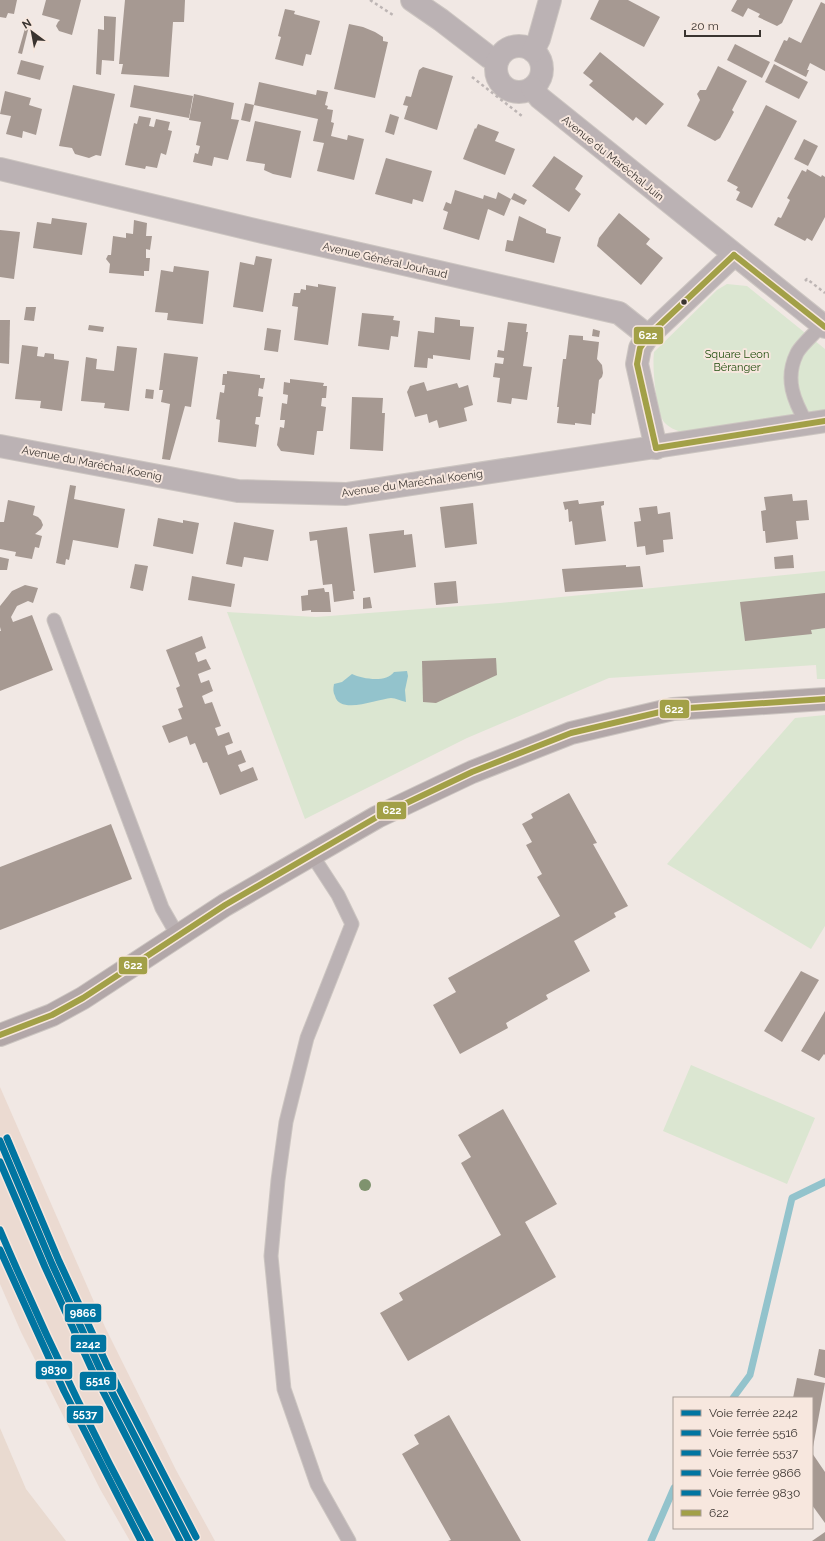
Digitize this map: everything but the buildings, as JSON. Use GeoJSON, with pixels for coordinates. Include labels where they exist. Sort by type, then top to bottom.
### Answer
{"type":"FeatureCollection","features":[{"type":"Feature","properties":{"kind":"street"},"geometry":{"type":"LineString","coordinates":[[412,0],[489,57],[497,61]]}},
{"type":"Feature","properties":{"kind":"street"},"geometry":{"type":"LineString","coordinates":[[533,51],[550,0]]}},
{"type":"Feature","properties":{"kind":"street"},"geometry":{"type":"LineString","coordinates":[[512,47],[526,47],[533,51],[541,62],[541,77],[532,88],[526,92],[511,92],[500,83],[496,69],[497,61],[501,55],[512,47]]}},
{"type":"Feature","properties":{"kind":"street","name":"Avenue du Maréchal Juin"},"geometry":{"type":"LineString","coordinates":[[532,88],[540,98],[824,326]]}},
{"type":"Feature","properties":{"kind":"street","name":"Avenue Général Jouhaud"},"geometry":{"type":"LineString","coordinates":[[0,169],[263,232],[619,313],[648,336]]}},
{"type":"Feature","properties":{"kind":"street"},"geometry":{"type":"LineString","coordinates":[[656,448],[637,364],[640,348],[648,336],[734,254]]}},
{"type":"Feature","properties":{"kind":"street","name":"Avenue du Maréchal Koenig"},"geometry":{"type":"LineString","coordinates":[[0,446],[238,491],[346,494],[816,423]]}},
{"type":"Feature","properties":{"kind":"street"},"geometry":{"type":"LineString","coordinates":[[4,1034],[52,1015],[83,998],[225,905],[377,817],[458,778],[571,733],[673,709],[825,699]]}},
{"type":"Feature","properties":{"kind":"lane"},"geometry":{"type":"LineString","coordinates":[[816,423],[795,403],[790,376],[797,353],[824,326]]}},
{"type":"Feature","properties":{"kind":"lane"},"geometry":{"type":"LineString","coordinates":[[54,620],[162,908],[178,936]]}},
{"type":"Feature","properties":{"kind":"lane"},"geometry":{"type":"LineString","coordinates":[[312,855],[338,895],[352,924],[307,1038],[286,1122],[278,1180],[272,1256],[284,1389],[317,1484],[349,1541]]}},
{"type":"Feature","properties":{"kind":"path"},"geometry":{"type":"LineString","coordinates":[[807,279],[825,293]]}},
{"type":"Feature","properties":{"kind":"shaded area"},"geometry":{"type":"Polygon","coordinates":[[[0,1087],[105,1327],[176,1470],[215,1541],[130,1541],[100,1489],[21,1332],[0,1284],[0,1087]]]}},
{"type":"Feature","properties":{"kind":"shaded area"},"geometry":{"type":"Polygon","coordinates":[[[0,1428],[26,1489],[66,1541],[0,1541],[0,1428]]]}},
{"type":"Feature","properties":{"kind":"green space","name":"Square Leon Béranger"},"geometry":{"type":"Polygon","coordinates":[[[727,284],[747,286],[825,349],[825,412],[683,433],[670,427],[664,422],[661,416],[655,388],[654,352],[717,290],[727,284]]]}},
{"type":"Feature","properties":{"kind":"green space"},"geometry":{"type":"Polygon","coordinates":[[[825,571],[825,679],[817,679],[816,665],[609,678],[467,738],[305,819],[227,612],[316,617],[500,603],[825,571]]]}},
{"type":"Feature","properties":{"kind":"green space"},"geometry":{"type":"Polygon","coordinates":[[[825,715],[825,926],[811,949],[667,864],[795,718],[825,715]]]}},
{"type":"Feature","properties":{"kind":"green space"},"geometry":{"type":"Polygon","coordinates":[[[691,1065],[815,1118],[787,1184],[663,1131],[691,1065]]]}},
{"type":"Feature","properties":{"kind":"water"},"geometry":{"type":"Polygon","coordinates":[[[407,671],[408,676],[405,690],[406,702],[391,698],[351,705],[338,702],[334,693],[334,684],[342,682],[352,674],[380,679],[386,678],[394,672],[407,671]]]}},
{"type":"Feature","properties":{"kind":"waterway"},"geometry":{"type":"LineString","coordinates":[[734,1397],[750,1375],[792,1198],[825,1182]]}},
{"type":"Feature","properties":{"kind":"waterway"},"geometry":{"type":"LineString","coordinates":[[651,1541],[673,1490]]}},
{"type":"Feature","properties":{"kind":"rail line","name":"9866"},"geometry":{"type":"LineString","coordinates":[[7,1138],[59,1261],[107,1365],[196,1537]]}},
{"type":"Feature","properties":{"kind":"rail line","name":"2242"},"geometry":{"type":"LineString","coordinates":[[0,1141],[52,1264],[100,1369],[189,1541]]}},
{"type":"Feature","properties":{"kind":"rail line","name":"5516"},"geometry":{"type":"LineString","coordinates":[[0,1162],[45,1267],[93,1372],[180,1541]]}},
{"type":"Feature","properties":{"kind":"rail line","name":"5537"},"geometry":{"type":"LineString","coordinates":[[0,1230],[71,1387],[150,1541]]}},
{"type":"Feature","properties":{"kind":"rail line","name":"9830"},"geometry":{"type":"LineString","coordinates":[[0,1250],[64,1391],[141,1541]]}},
{"type":"Feature","properties":{"kind":"transit line","name":"622"},"geometry":{"type":"LineString","coordinates":[[734,255],[825,327]]}},
{"type":"Feature","properties":{"kind":"transit line","name":"622"},"geometry":{"type":"LineString","coordinates":[[656,448],[637,364],[640,348],[648,336],[734,255]]}},
{"type":"Feature","properties":{"kind":"transit line","name":"622"},"geometry":{"type":"LineString","coordinates":[[656,448],[825,421]]}},
{"type":"Feature","properties":{"kind":"transit line","name":"622"},"geometry":{"type":"LineString","coordinates":[[0,1035],[52,1015],[83,998],[225,905],[377,817],[472,772],[571,733],[673,709],[825,699]]}}]}
